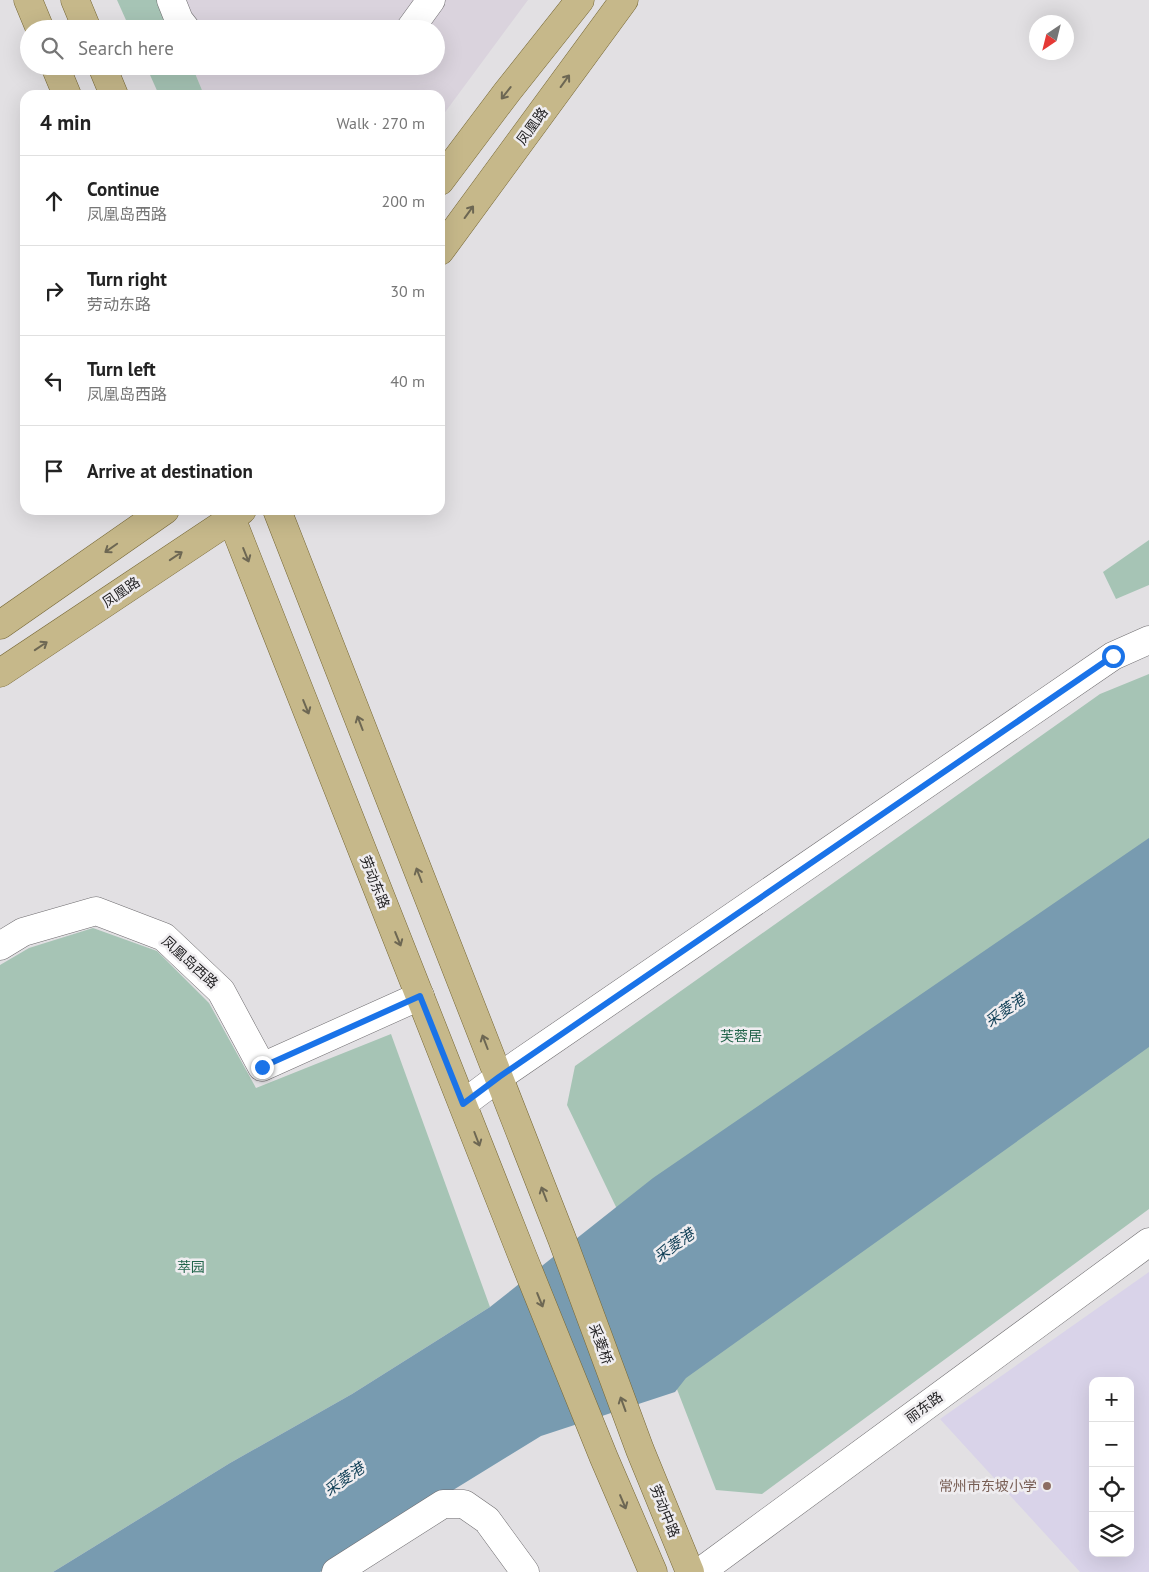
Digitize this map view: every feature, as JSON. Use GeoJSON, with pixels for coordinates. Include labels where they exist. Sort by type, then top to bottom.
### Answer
{"type":"FeatureCollection","features":[{"type":"Feature","properties":{"kind":"main road"},"geometry":{"type":"LineString","coordinates":[[28,0],[36,20]]}},
{"type":"Feature","properties":{"kind":"main road"},"geometry":{"type":"LineString","coordinates":[[75,0],[83,20]]}},
{"type":"Feature","properties":{"kind":"main road"},"geometry":{"type":"LineString","coordinates":[[445,174],[580,0]]}},
{"type":"Feature","properties":{"kind":"main road","name":"凤凰路"},"geometry":{"type":"LineString","coordinates":[[445,244],[624,0]]}},
{"type":"Feature","properties":{"kind":"main road"},"geometry":{"type":"LineString","coordinates":[[59,75],[65,90]]}},
{"type":"Feature","properties":{"kind":"main road"},"geometry":{"type":"LineString","coordinates":[[106,75],[112,90]]}},
{"type":"Feature","properties":{"kind":"main road"},"geometry":{"type":"LineString","coordinates":[[0,624],[158,515]]}},
{"type":"Feature","properties":{"kind":"main road","name":"凤凰路"},"geometry":{"type":"LineString","coordinates":[[0,673],[231,515]]}},
{"type":"Feature","properties":{"kind":"main road","name":"劳动东路"},"geometry":{"type":"LineString","coordinates":[[235,515],[522,1255],[604,1458],[653,1572]]}},
{"type":"Feature","properties":{"kind":"main road"},"geometry":{"type":"LineString","coordinates":[[279,515],[499,1077]]}},
{"type":"Feature","properties":{"kind":"main road","name":"采菱桥"},"geometry":{"type":"LineString","coordinates":[[499,1077],[562,1239],[640,1450]]}},
{"type":"Feature","properties":{"kind":"main road","name":"劳动中路"},"geometry":{"type":"LineString","coordinates":[[640,1450],[690,1572]]}},
{"type":"Feature","properties":{"kind":"street"},"geometry":{"type":"LineString","coordinates":[[171,0],[179,20]]}},
{"type":"Feature","properties":{"kind":"street"},"geometry":{"type":"LineString","coordinates":[[417,20],[431,0]]}},
{"type":"Feature","properties":{"kind":"street"},"geometry":{"type":"LineString","coordinates":[[463,1104],[499,1077],[1113,656],[1149,640]]}},
{"type":"Feature","properties":{"kind":"street","name":"凤凰岛西路"},"geometry":{"type":"LineString","coordinates":[[0,946],[22,932],[96,911],[164,937],[221,991],[262,1067],[420,996]]}},
{"type":"Feature","properties":{"kind":"street","name":"丽东路"},"geometry":{"type":"LineString","coordinates":[[700,1572],[1149,1242]]}},
{"type":"Feature","properties":{"kind":"street"},"geometry":{"type":"LineString","coordinates":[[336,1572],[443,1504],[464,1504],[487,1520],[525,1572]]}},
{"type":"Feature","properties":{"kind":"shaded area"},"geometry":{"type":"Polygon","coordinates":[[[163,0],[528,0],[445,112],[445,90],[202,90],[196,75],[445,75],[445,20],[171,20],[163,0]]]}},
{"type":"Feature","properties":{"kind":"shaded area","name":"常州市东坡小学"},"geometry":{"type":"Polygon","coordinates":[[[1149,1272],[1149,1572],[1080,1572],[940,1419],[1149,1272]]]}},
{"type":"Feature","properties":{"kind":"green space"},"geometry":{"type":"Polygon","coordinates":[[[117,0],[163,0],[171,20],[126,20],[117,0]]]}},
{"type":"Feature","properties":{"kind":"green space"},"geometry":{"type":"Polygon","coordinates":[[[150,75],[196,75],[202,90],[157,90],[150,75]]]}},
{"type":"Feature","properties":{"kind":"green space"},"geometry":{"type":"Polygon","coordinates":[[[1149,540],[1149,585],[1116,599],[1103,572],[1149,540]]]}},
{"type":"Feature","properties":{"kind":"green space","name":"芙蓉居"},"geometry":{"type":"Polygon","coordinates":[[[1149,674],[1149,864],[629,1234],[567,1105],[575,1066],[1100,694],[1149,674]]]}},
{"type":"Feature","properties":{"kind":"green space","name":"萃园"},"geometry":{"type":"Polygon","coordinates":[[[93,928],[157,951],[209,1003],[256,1088],[391,1034],[490,1307],[352,1394],[230,1463],[53,1572],[0,1572],[0,965],[29,948],[93,928]]]}},
{"type":"Feature","properties":{"kind":"green space"},"geometry":{"type":"Polygon","coordinates":[[[1149,1005],[1149,1209],[762,1494],[716,1490],[661,1348],[1149,1005]]]}},
{"type":"Feature","properties":{"kind":"water","name":"采菱港"},"geometry":{"type":"Polygon","coordinates":[[[1149,838],[1149,1047],[686,1378],[675,1392],[541,1436],[320,1572],[53,1572],[230,1463],[352,1394],[490,1307],[653,1178],[1149,838]]]}},
{"type":"Feature","properties":{"kind":"place","name":"常州市东坡小学"},"geometry":{"type":"Point","coordinates":[1047,1486]}},
{"type":"Feature","properties":{"kind":"route"},"geometry":{"type":"LineString","coordinates":[[262,1067],[420,996],[463,1104],[499,1077],[1113,656]]}}]}
